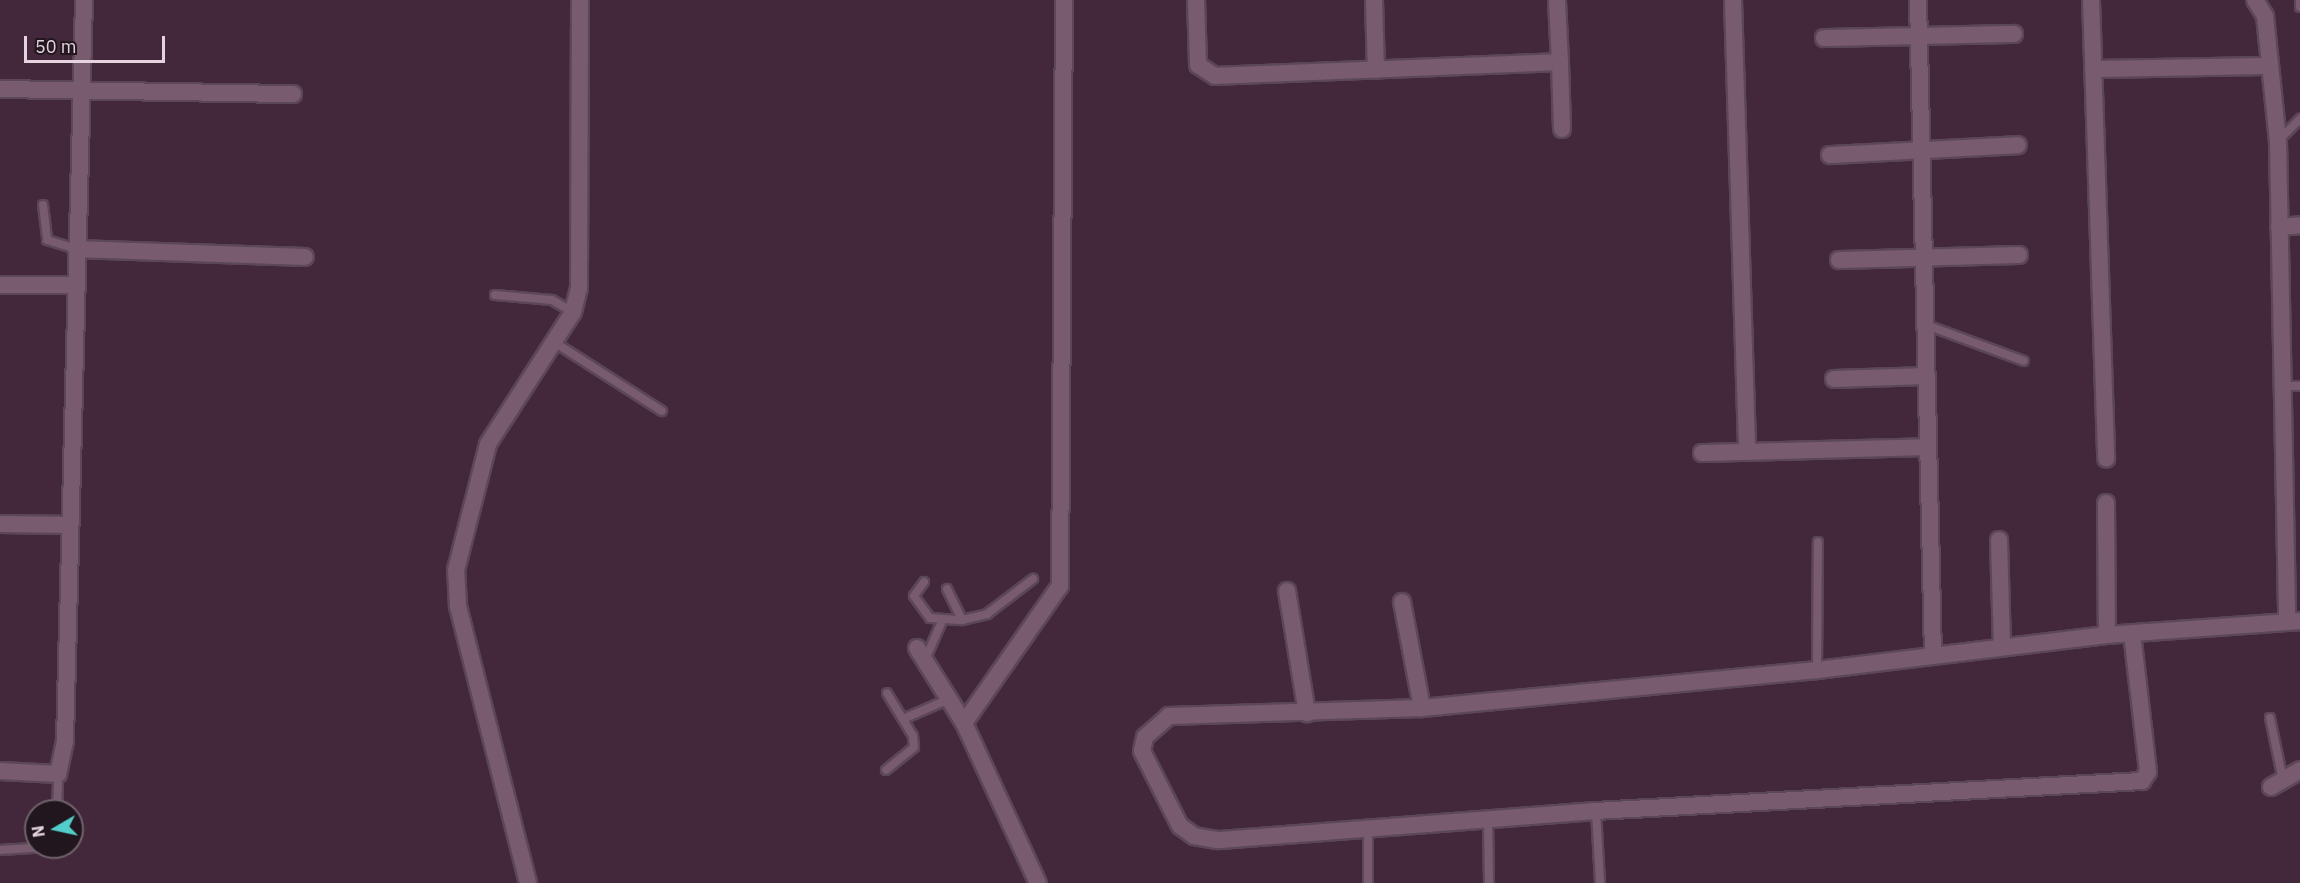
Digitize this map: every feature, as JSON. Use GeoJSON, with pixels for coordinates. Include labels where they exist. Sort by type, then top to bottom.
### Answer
{"type":"FeatureCollection","features":[{"type":"Feature","properties":{"kind":"street"},"geometry":{"type":"LineString","coordinates":[[0,771],[58,774],[65,740],[74,285],[84,0]]}},
{"type":"Feature","properties":{"kind":"street"},"geometry":{"type":"LineString","coordinates":[[528,883],[458,606],[456,570],[488,444],[573,312],[583,260],[580,0]]}},
{"type":"Feature","properties":{"kind":"street"},"geometry":{"type":"LineString","coordinates":[[964,723],[1060,586],[1064,0]]}},
{"type":"Feature","properties":{"kind":"street"},"geometry":{"type":"LineString","coordinates":[[1196,0],[1198,65],[1215,76],[1560,62]]}},
{"type":"Feature","properties":{"kind":"street"},"geometry":{"type":"LineString","coordinates":[[1374,0],[1376,70]]}},
{"type":"Feature","properties":{"kind":"street"},"geometry":{"type":"LineString","coordinates":[[1557,0],[1562,129]]}},
{"type":"Feature","properties":{"kind":"street"},"geometry":{"type":"LineString","coordinates":[[1733,0],[1747,450]]}},
{"type":"Feature","properties":{"kind":"street"},"geometry":{"type":"LineString","coordinates":[[1917,0],[1933,654]]}},
{"type":"Feature","properties":{"kind":"street"},"geometry":{"type":"LineString","coordinates":[[2091,0],[2106,459]]}},
{"type":"Feature","properties":{"kind":"street"},"geometry":{"type":"LineString","coordinates":[[2132,633],[2148,772],[2142,781],[1596,811],[1217,840],[1194,836],[1180,826],[1142,751],[1145,737],[1169,716],[1422,708],[1817,670],[1933,654],[2107,635],[2132,633],[2293,621],[2292,445],[2282,386],[2278,141],[2265,16],[2255,0]]}},
{"type":"Feature","properties":{"kind":"street"},"geometry":{"type":"LineString","coordinates":[[1824,38],[1918,38],[2014,34]]}},
{"type":"Feature","properties":{"kind":"street"},"geometry":{"type":"LineString","coordinates":[[2092,69],[2270,66]]}},
{"type":"Feature","properties":{"kind":"street"},"geometry":{"type":"LineString","coordinates":[[0,89],[293,93]]}},
{"type":"Feature","properties":{"kind":"street"},"geometry":{"type":"LineString","coordinates":[[1830,155],[1921,152],[2018,145]]}},
{"type":"Feature","properties":{"kind":"street"},"geometry":{"type":"LineString","coordinates":[[2279,227],[2300,225]]}},
{"type":"Feature","properties":{"kind":"street"},"geometry":{"type":"LineString","coordinates":[[76,249],[304,257]]}},
{"type":"Feature","properties":{"kind":"street"},"geometry":{"type":"LineString","coordinates":[[1839,260],[2019,255]]}},
{"type":"Feature","properties":{"kind":"street"},"geometry":{"type":"LineString","coordinates":[[0,285],[74,285]]}},
{"type":"Feature","properties":{"kind":"street"},"geometry":{"type":"LineString","coordinates":[[1834,379],[1927,376]]}},
{"type":"Feature","properties":{"kind":"street"},"geometry":{"type":"LineString","coordinates":[[1702,453],[1747,450],[1928,447]]}},
{"type":"Feature","properties":{"kind":"street"},"geometry":{"type":"LineString","coordinates":[[2106,502],[2107,635]]}},
{"type":"Feature","properties":{"kind":"street"},"geometry":{"type":"LineString","coordinates":[[0,524],[69,525]]}},
{"type":"Feature","properties":{"kind":"street"},"geometry":{"type":"LineString","coordinates":[[1999,540],[2002,646]]}},
{"type":"Feature","properties":{"kind":"street"},"geometry":{"type":"LineString","coordinates":[[1287,591],[1307,713]]}},
{"type":"Feature","properties":{"kind":"street"},"geometry":{"type":"LineString","coordinates":[[1402,602],[1422,708]]}},
{"type":"Feature","properties":{"kind":"street"},"geometry":{"type":"LineString","coordinates":[[921,654],[964,723],[1038,883]]}},
{"type":"Feature","properties":{"kind":"street"},"geometry":{"type":"LineString","coordinates":[[2277,784],[2300,770]]}},
{"type":"Feature","properties":{"kind":"lane"},"geometry":{"type":"LineString","coordinates":[[2300,0],[2300,7]]}},
{"type":"Feature","properties":{"kind":"lane"},"geometry":{"type":"LineString","coordinates":[[2278,141],[2300,119]]}},
{"type":"Feature","properties":{"kind":"lane"},"geometry":{"type":"LineString","coordinates":[[44,205],[47,240],[76,249]]}},
{"type":"Feature","properties":{"kind":"lane"},"geometry":{"type":"LineString","coordinates":[[495,295],[552,300],[573,312]]}},
{"type":"Feature","properties":{"kind":"lane"},"geometry":{"type":"LineString","coordinates":[[1925,325],[2024,361]]}},
{"type":"Feature","properties":{"kind":"lane"},"geometry":{"type":"LineString","coordinates":[[554,342],[662,411]]}},
{"type":"Feature","properties":{"kind":"lane"},"geometry":{"type":"LineString","coordinates":[[2282,386],[2300,386]]}},
{"type":"Feature","properties":{"kind":"lane"},"geometry":{"type":"LineString","coordinates":[[1817,670],[1818,542]]}},
{"type":"Feature","properties":{"kind":"lane"},"geometry":{"type":"LineString","coordinates":[[924,582],[914,596],[930,618],[942,621],[962,620],[987,614],[1033,579]]}},
{"type":"Feature","properties":{"kind":"lane"},"geometry":{"type":"LineString","coordinates":[[947,589],[962,620]]}},
{"type":"Feature","properties":{"kind":"lane"},"geometry":{"type":"LineString","coordinates":[[921,654],[942,621]]}},
{"type":"Feature","properties":{"kind":"lane"},"geometry":{"type":"LineString","coordinates":[[886,770],[914,747],[903,719],[887,693]]}},
{"type":"Feature","properties":{"kind":"lane"},"geometry":{"type":"LineString","coordinates":[[903,719],[949,699]]}},
{"type":"Feature","properties":{"kind":"lane"},"geometry":{"type":"LineString","coordinates":[[2270,718],[2277,784]]}},
{"type":"Feature","properties":{"kind":"lane"},"geometry":{"type":"LineString","coordinates":[[57,799],[58,774]]}},
{"type":"Feature","properties":{"kind":"lane"},"geometry":{"type":"LineString","coordinates":[[1596,811],[1600,883]]}},
{"type":"Feature","properties":{"kind":"lane"},"geometry":{"type":"LineString","coordinates":[[1488,819],[1488,883]]}},
{"type":"Feature","properties":{"kind":"lane"},"geometry":{"type":"LineString","coordinates":[[1368,830],[1368,883]]}},
{"type":"Feature","properties":{"kind":"lane"},"geometry":{"type":"LineString","coordinates":[[0,850],[24,848]]}}]}
